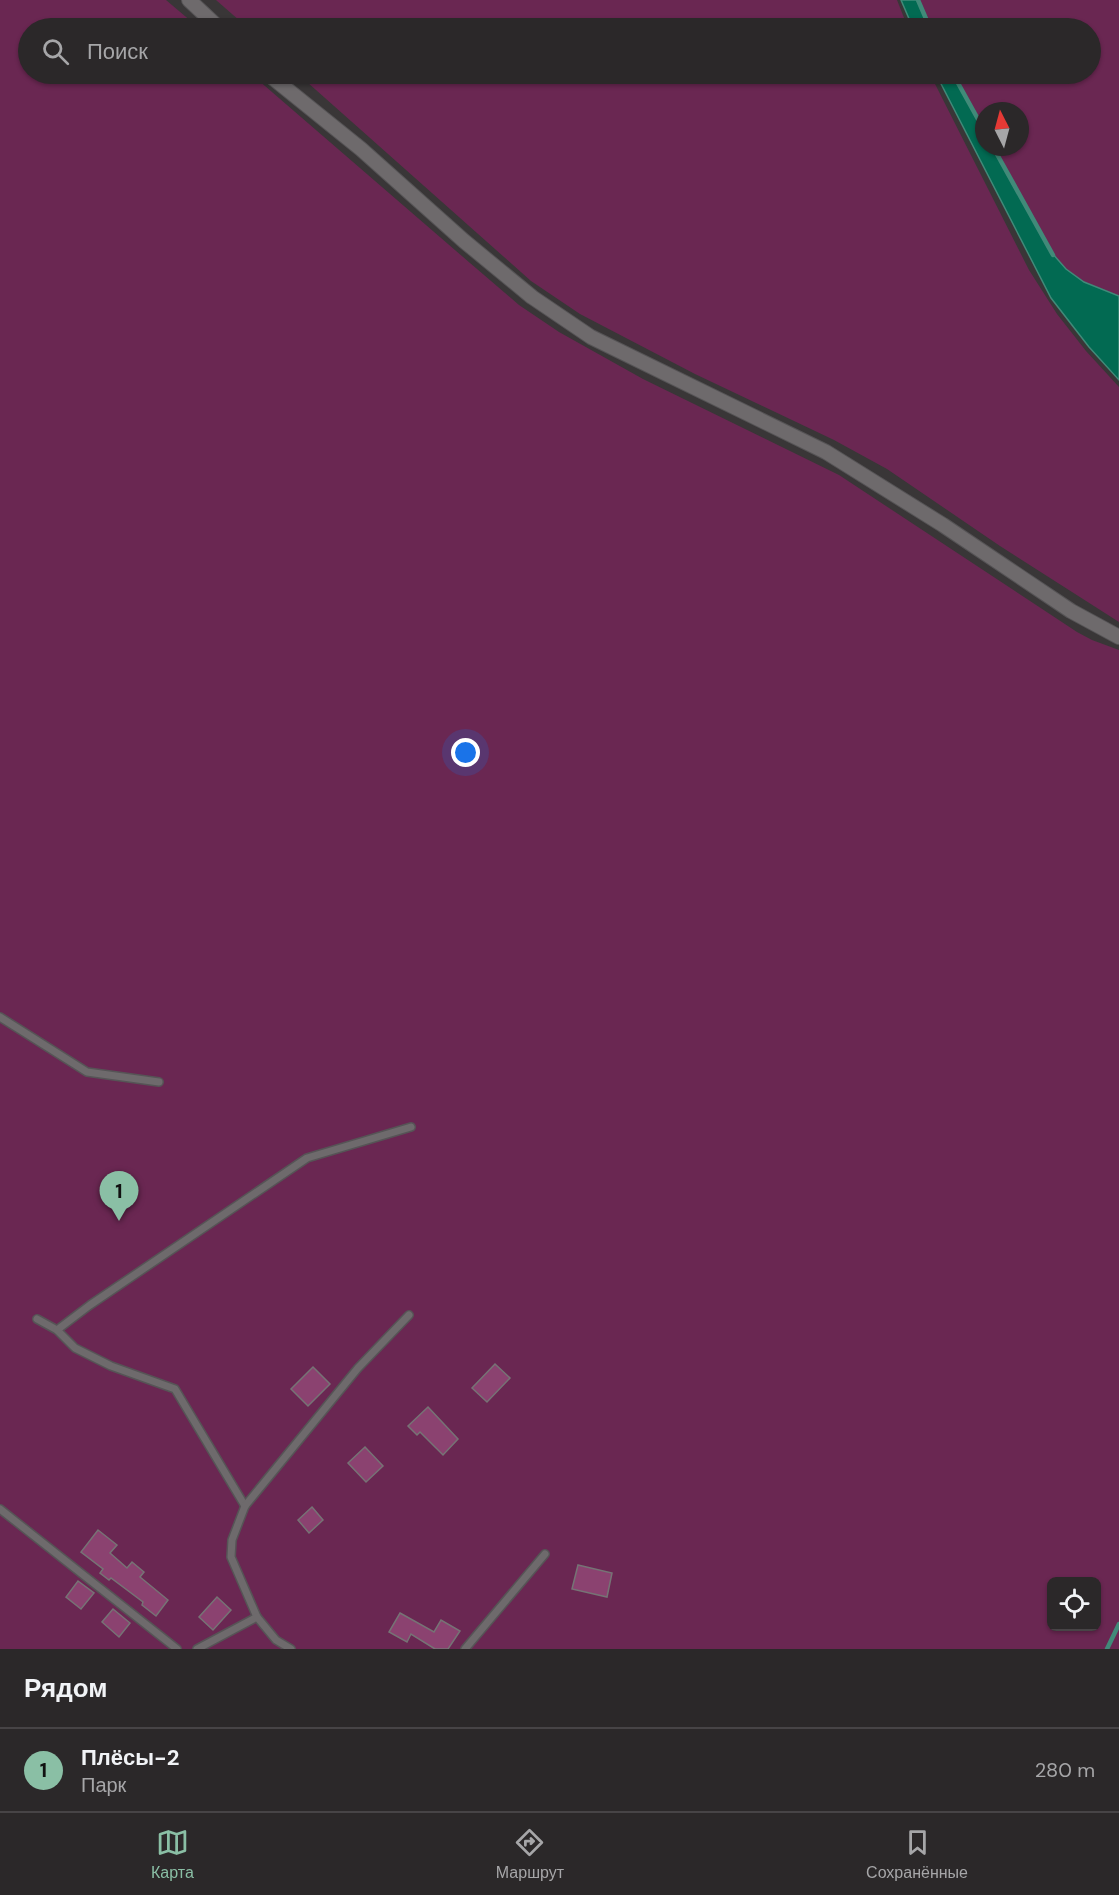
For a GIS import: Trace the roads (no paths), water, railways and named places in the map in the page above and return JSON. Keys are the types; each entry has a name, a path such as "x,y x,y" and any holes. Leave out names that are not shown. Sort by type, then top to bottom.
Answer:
{"street":[{"path":"189,0 208,18"},
{"path":"280,84 532,297 591,337 826,452 942,525 1071,611 1119,637"}],"lane":[{"path":"0,1017 87,1072 159,1082"},
{"path":"57,1330 90,1305 307,1158 411,1127"},
{"path":"291,1649 276,1640 257,1617 231,1557 232,1540 245,1506 358,1368 409,1315"},
{"path":"37,1319 57,1330 75,1348 111,1366 175,1389 245,1506"},
{"path":"0,1509 177,1649"},
{"path":"465,1649 545,1554"},
{"path":"196,1649 257,1617"}],"waterway":[{"path":"918,0 926,18"},
{"path":"959,84 975,114"},
{"path":"998,156 1053,255"},
{"path":"1107,1649 1119,1624"}],"place":[{"name":"Плёсы-2","path":"119,1221"}]}
